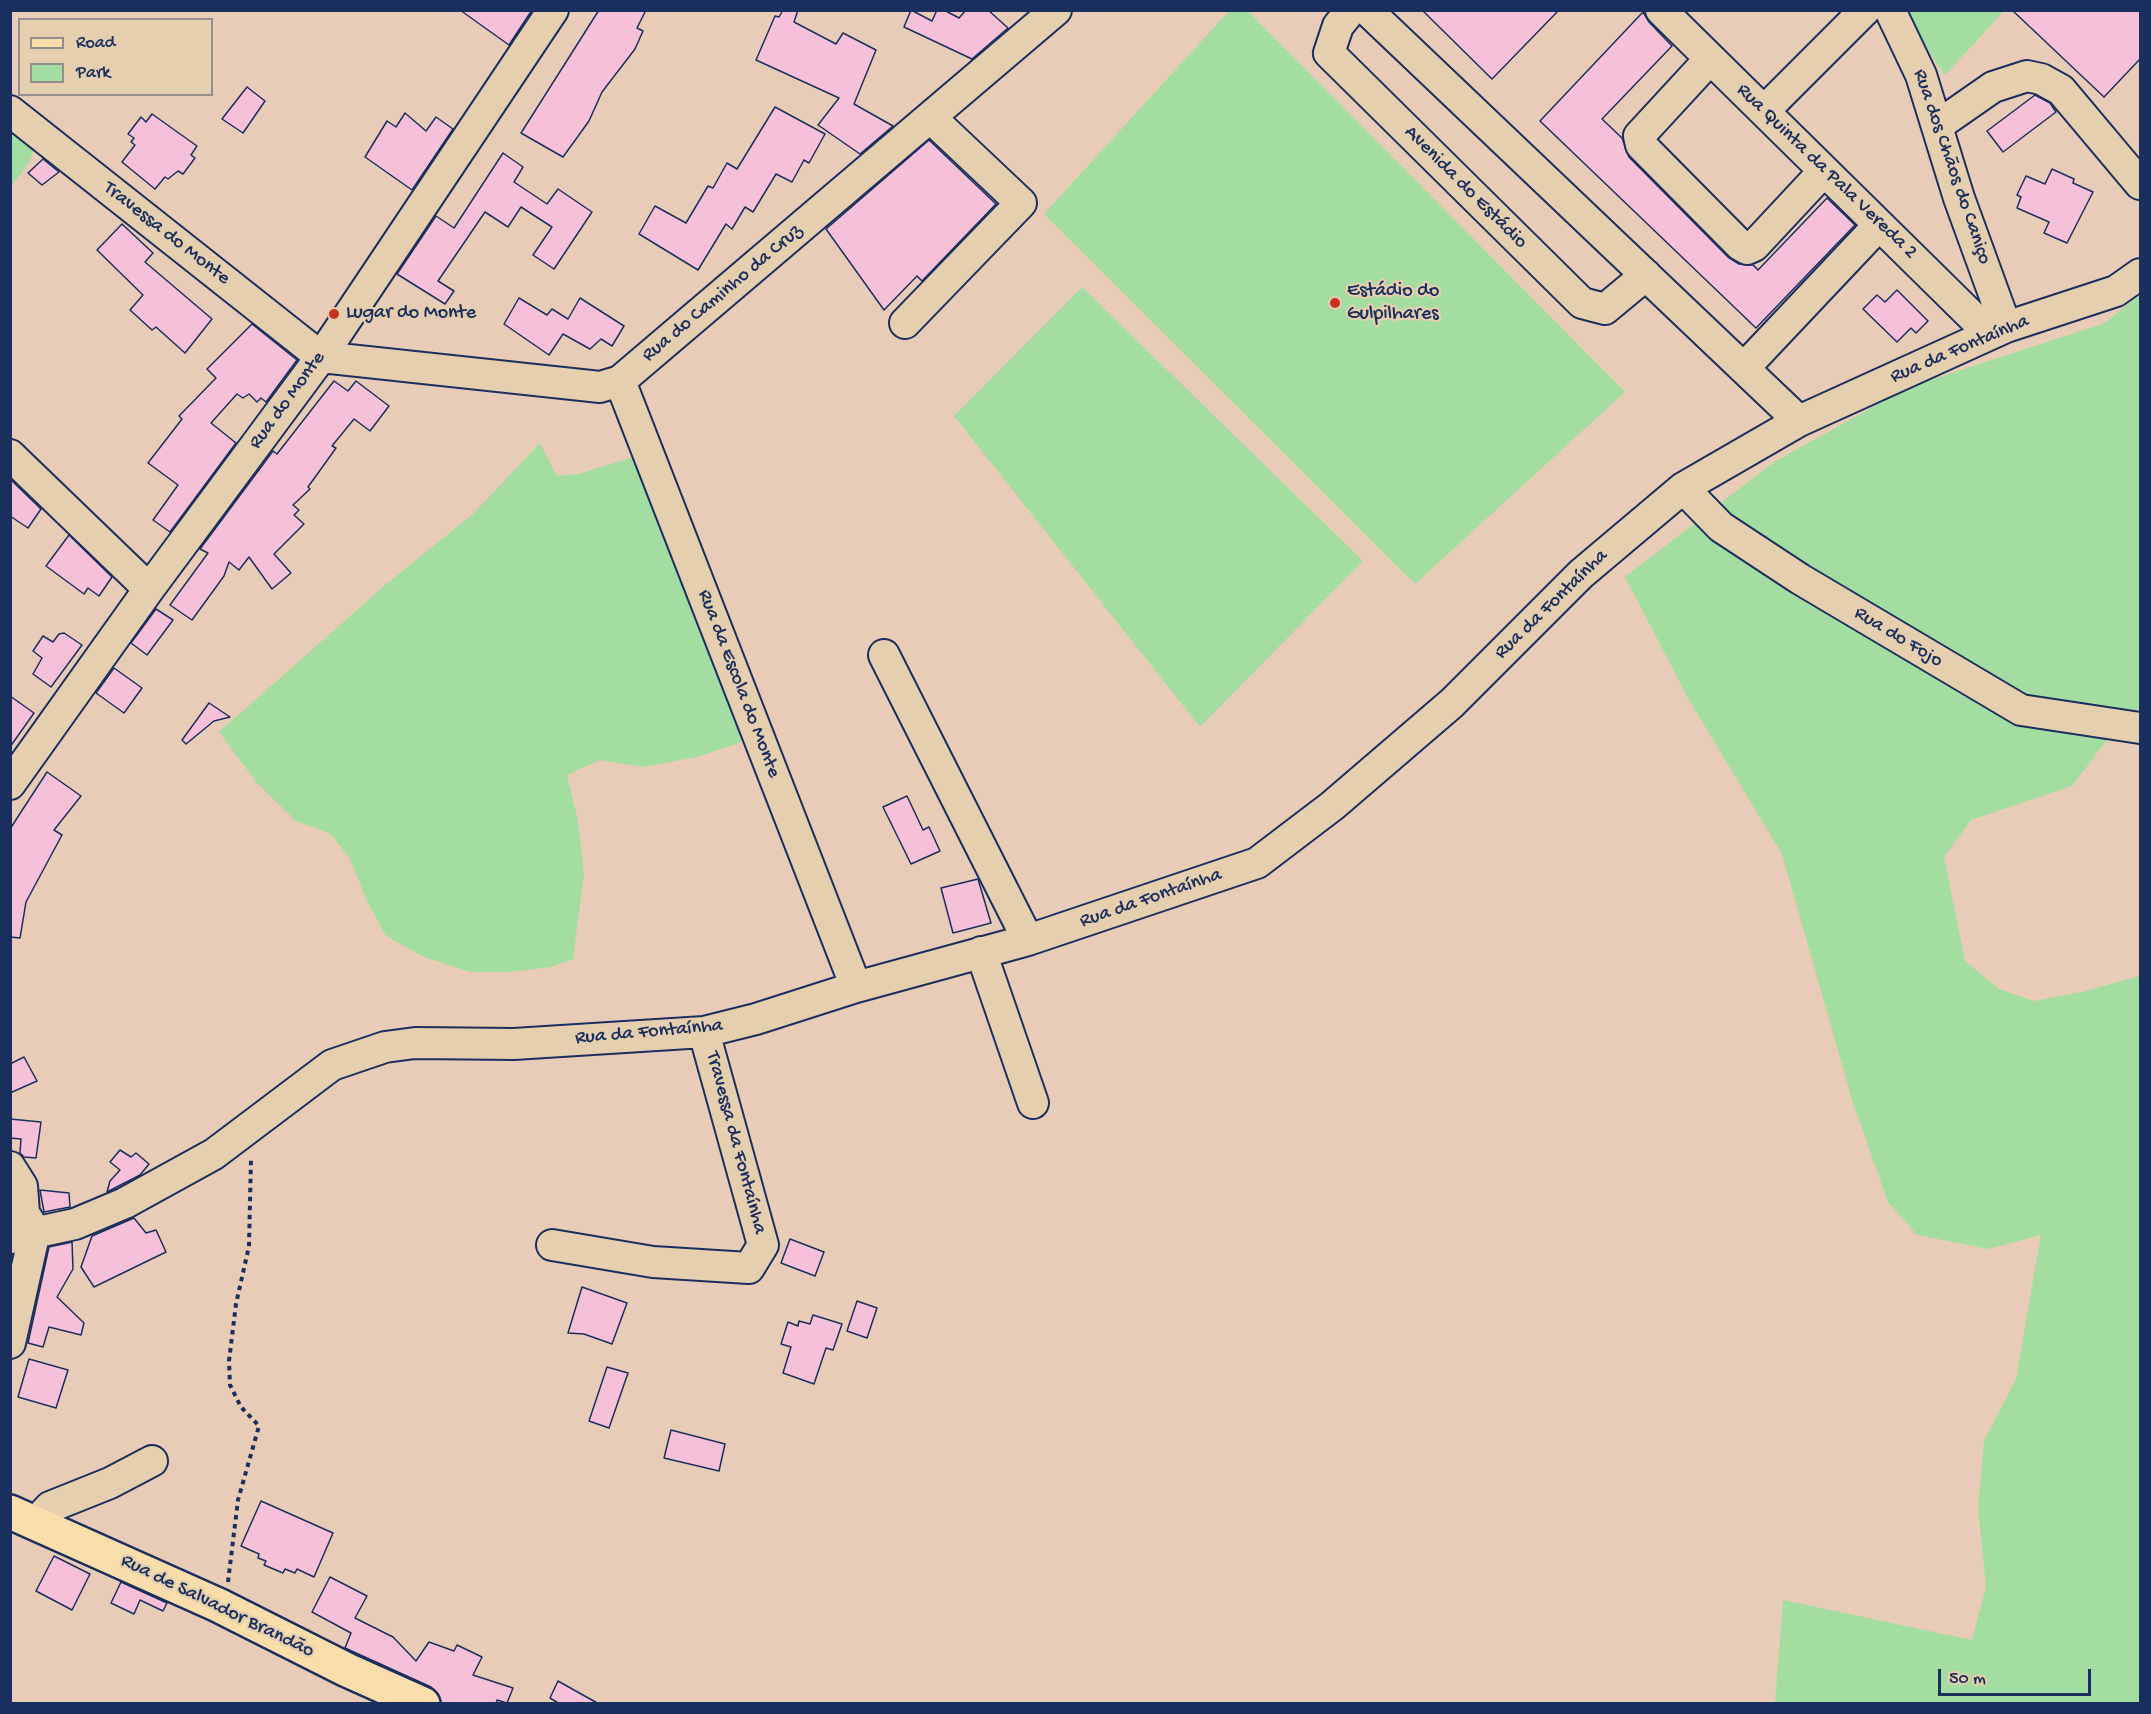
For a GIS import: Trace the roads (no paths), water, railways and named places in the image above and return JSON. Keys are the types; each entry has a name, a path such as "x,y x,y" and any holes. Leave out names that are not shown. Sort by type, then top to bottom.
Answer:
{"main road":[{"name":"Rua de Salvador Brandão","path":"23,1517 218,1605 347,1670 423,1704"}],"street":[{"name":"Rua do Monte","path":"10,784 149,589 321,357 553,10"},
{"name":"Rua do Caminho da Cruz","path":"620,381 1056,10"},
{"name":"Avenida do Estádio","path":"1352,10 1338,26 1329,53 1582,303 1605,309 1646,275"},
{"path":"1367,10 1799,421"},
{"name":"Rua Quinta da Pala Vereda 2","path":"1661,10 1880,225 1998,330"},
{"path":"1764,111 1865,10"},
{"name":"Rua dos Chãos do Caniço","path":"1890,10 1921,75 1998,330"},
{"path":"1710,59 1639,136 1641,145 1740,245 1746,249 1754,246 1824,171"},
{"path":"1937,126 1993,87 2027,76 2041,79 2061,90 2140,184"},
{"name":"Travessa do Monte","path":"10,111 321,357"},
{"path":"905,324 1021,203 931,118"},
{"path":"1744,368 1880,225"},
{"name":"Rua da Fontaínha","path":"23,1235 75,1224 125,1203 214,1154 332,1065 385,1047 415,1043 514,1044 704,1032 1028,940 1257,863 1332,806 1452,704 1581,574 1683,488 1799,421 1998,330 2116,291 2140,274"},
{"path":"321,357 600,387 620,381"},
{"name":"Rua da Escola do Monte","path":"620,381 856,987"},
{"path":"10,455 149,589"},
{"name":"Rua do Fojo","path":"1683,488 1721,527 1800,579 2021,710 2140,728"},
{"path":"884,655 1028,940"},
{"path":"981,952 1033,1103"},
{"name":"Travessa da Fontaínha","path":"552,1245 653,1262 749,1268 763,1245 704,1032"},
{"path":"10,1167 22,1186 24,1213 10,1343"},
{"path":"23,1517 110,1483 152,1461"}],"place":[{"name":"Estádio do Gulpilhares","path":"1335,303"},
{"name":"Lugar do Monte","path":"334,314"}]}
